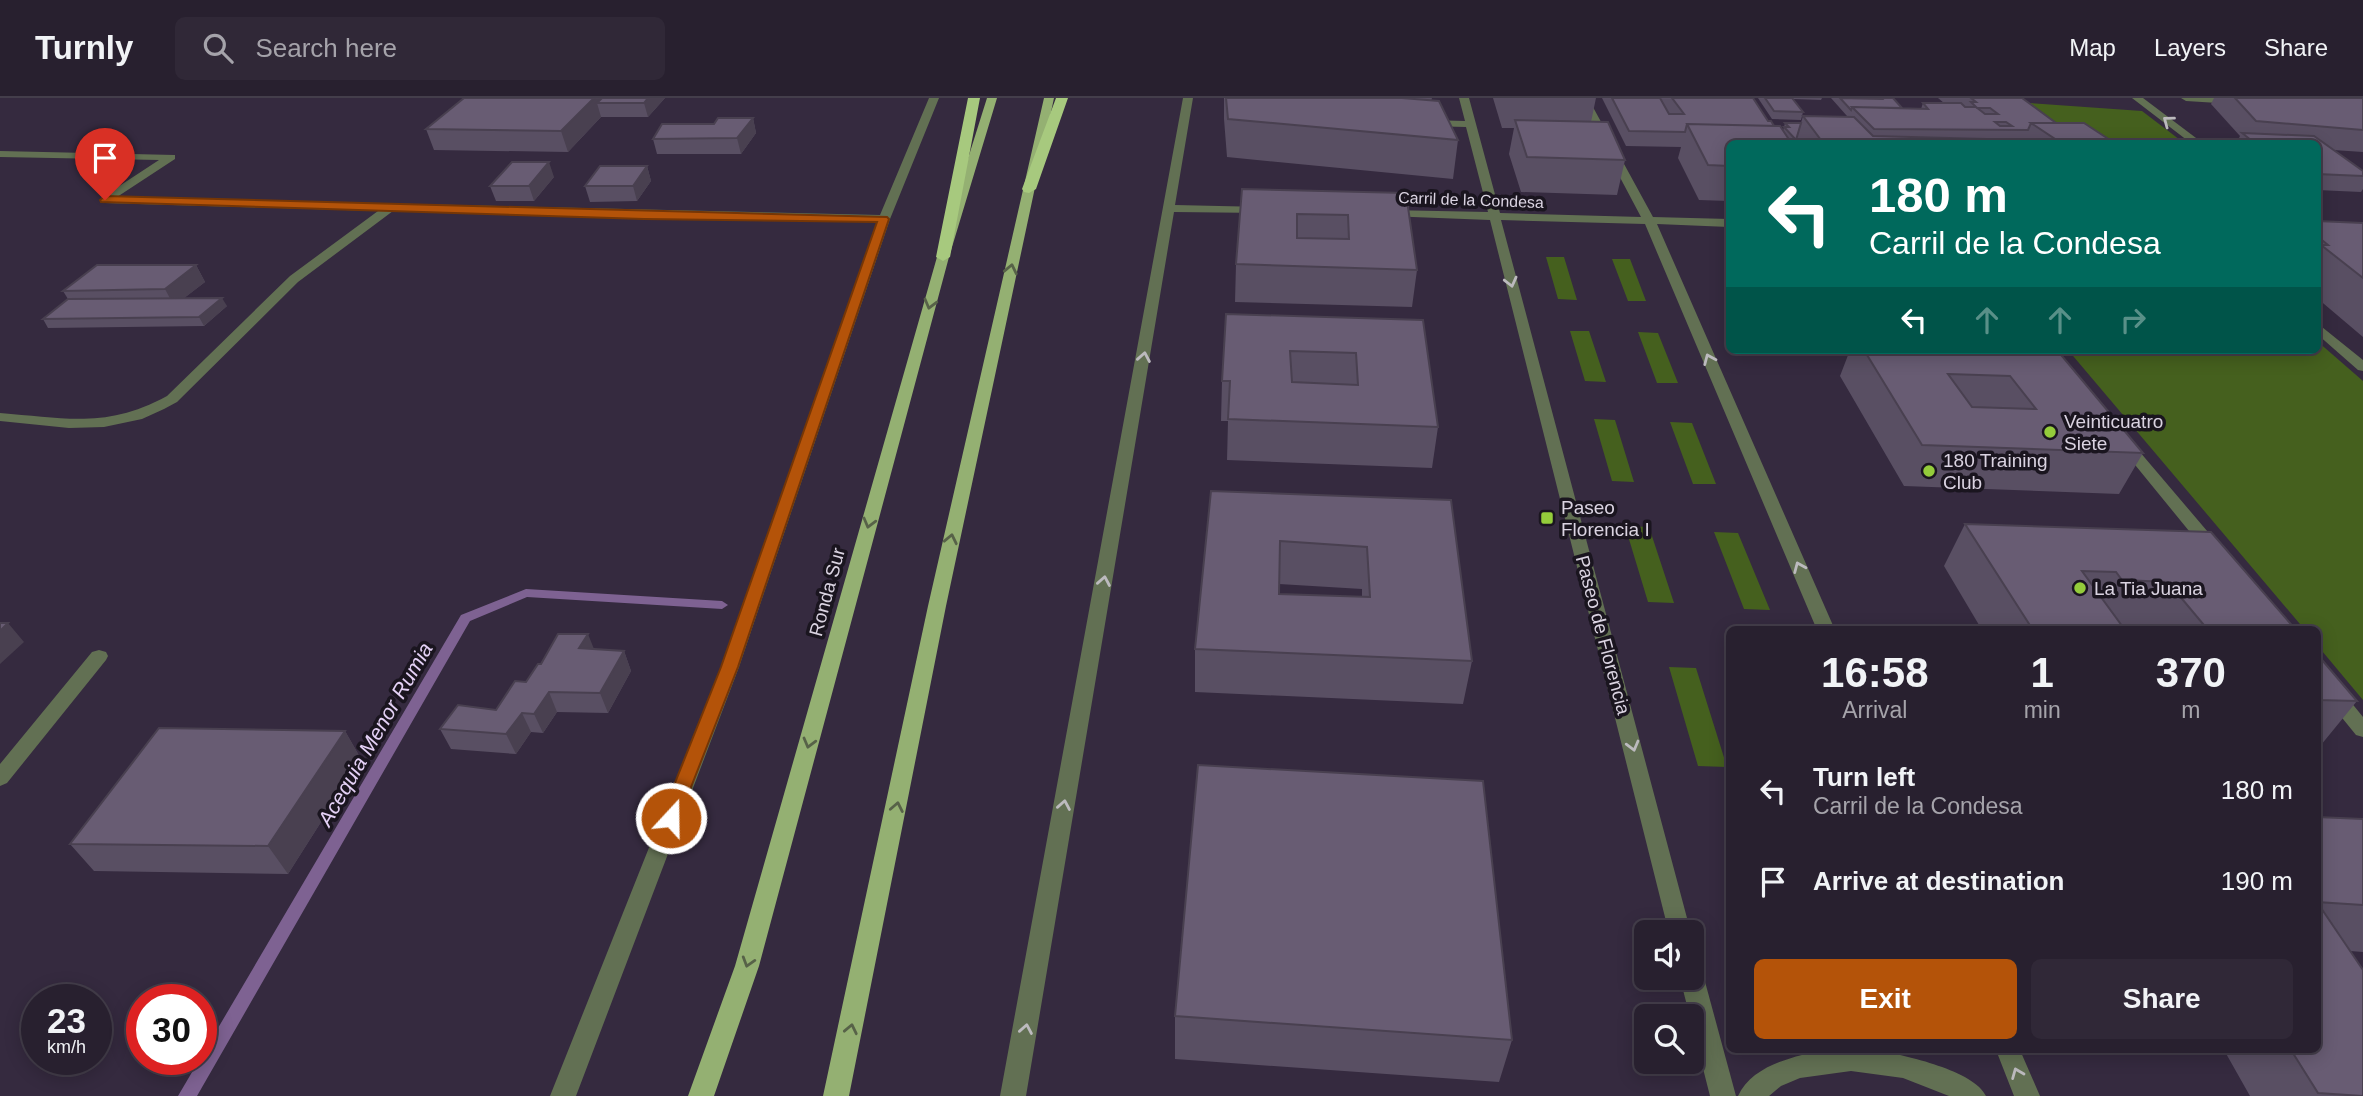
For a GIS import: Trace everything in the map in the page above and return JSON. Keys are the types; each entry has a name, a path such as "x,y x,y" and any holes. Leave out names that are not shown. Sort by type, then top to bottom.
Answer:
{"highway":[{"path":"943,257 974,98"},
{"path":"1029,189 1062,98"}],"main road":[{"name":"Ronda Sur","path":"701,1096 747,966 943,257 992,98"},
{"path":"836,1096 937,606 1049,98"}],"street":[{"path":"563,1096 730,667 884,219 934,98"},
{"path":"1013,1096 1188,98"},
{"name":"Paseo de Florencia","path":"1464,98 1677,920"},
{"path":"1583,98 1650,222 1824,626"},
{"path":"2137,98 2194,140"},
{"path":"2186,98 2240,102"},
{"path":"1411,123 1471,124"},
{"path":"0,153 171,157 105,200 884,219"},
{"path":"0,417 90,422 136,417 156,408 172,399 294,279 390,208"},
{"path":"1170,208 1279,211"},
{"name":"Carril de la Condesa","path":"1374,213 1726,223"},
{"path":"2321,330 2362,366"},
{"path":"2116,433 2220,557"},
{"path":"0,778 99,656"},
{"path":"2321,679 2363,730"},
{"path":"1695,990 1723,1096"},
{"path":"2009,1053 2027,1096"},
{"path":"1751,1096 1774,1077 1807,1064 1844,1059 1884,1063 1927,1074 1973,1096"}],"green space":[{"path":"2030,103 2142,111 2180,140 2080,140"},
{"path":"1546,257 1564,257 1577,300 1558,299"},
{"path":"1612,259 1630,259 1646,301 1628,301"},
{"path":"1570,331 1589,331 1606,382 1585,381"},
{"path":"1638,332 1658,333 1678,383 1657,383"},
{"path":"2321,344 2363,381 2363,700 2321,650 2321,626 2302,626 2071,354 2321,354"},
{"path":"1594,419 1615,420 1634,482 1612,481"},
{"path":"1670,422 1692,423 1716,484 1693,484"},
{"path":"1625,526 1649,527 1674,603 1648,602"},
{"path":"1714,532 1738,533 1770,610 1744,609"},
{"path":"1669,667 1696,668 1726,764 1726,767 1698,766"}],"building":[{"path":"464,98 594,98 561,131 426,129"},
{"path":"602,98 648,98 644,103 597,103"},
{"path":"1226,98 1402,98 1439,101 1458,140 1228,119"},
{"path":"1612,98 1660,98 1669,114 1684,114 1672,98 1753,98 1774,126 1687,124 1685,132 1629,131"},
{"path":"1765,98 1792,98 1803,112 1774,111"},
{"path":"1840,98 1893,98 1902,108 1852,107 1851,110"},
{"path":"1971,98 2022,98 2056,123 2031,123 2028,130 1874,129 1852,107 1928,109 1923,103 1961,103 1965,107 1976,107 1971,102 1976,102","holes":["1977,108 1990,108 1998,114 1985,114","1995,122 2006,122 2012,126 2000,126"]},
{"path":"2235,98 2363,98 2363,130 2256,121"},
{"path":"1803,116 1854,117 1873,136 2021,140 1821,140"},
{"path":"718,118 753,118 737,138 653,139 662,124 714,124"},
{"path":"1515,120 1608,122 1625,160 1527,157"},
{"path":"1785,123 1801,123 1796,140 1784,127 1789,127"},
{"path":"2031,123 2084,123 2110,140 2056,140"},
{"path":"1687,124 1780,126 1789,140 1726,140 1726,166 1708,165"},
{"path":"2242,133 2314,136 2320,140 2251,140"},
{"path":"2321,141 2363,171 2363,176 2321,174"},
{"path":"512,162 549,162 529,186 490,186"},
{"path":"600,166 647,166 633,186 585,186"},
{"path":"1242,189 1406,193 1417,270 1236,264","holes":["1297,214 1348,215 1349,239 1297,238"]},
{"path":"2321,221 2363,223 2363,278 2321,245 2328,245 2321,239"},
{"path":"97,265 196,265 165,289 63,291"},
{"path":"222,298 199,317 43,319 68,299"},
{"path":"1226,314 1423,320 1438,427 1228,419 1230,381 1222,381","holes":["1290,351 1356,353 1358,385 1292,382"]},
{"path":"1866,354 2060,354 2143,453 1922,445","holes":["1948,374 2010,376 2036,409 1972,407"]},
{"path":"1211,491 1451,500 1472,661 1195,649","holes":["1280,541 1367,547 1370,597 1279,594"]},
{"path":"1965,524 2211,532 2293,626 2205,626 2168,582 2122,580 2116,572 2082,571 2122,626 2030,626"},
{"path":"0,623 8,623 0,631"},
{"path":"558,634 588,634 579,648 624,651 600,693 549,692 534,714 522,713 506,734 440,729 458,705 496,710 515,681 526,682 538,664 541,664"},
{"path":"2321,659 2357,701 2321,700"},
{"path":"159,728 345,731 268,846 70,844"},
{"path":"1198,765 1483,781 1512,1040 1175,1016"},
{"path":"2321,817 2363,819 2363,905 2321,902"},
{"path":"2321,908 2363,970 2363,1096 2318,1093 2293,1053 2321,1053"}],"waterway":[{"name":"Acequia Menor Rumia","path":"187,1096 465,618 526,593 722,605"}],"place":[{"name":"Veinticuatro Siete","path":"2050,432"},
{"name":"180 Training Club","path":"1929,471"},
{"name":"Paseo Florencia I","path":"1547,518"},
{"name":"La Tia Juana","path":"2080,588"}],"route":[{"path":"105,200 884,219 730,667 671,818"}]}
